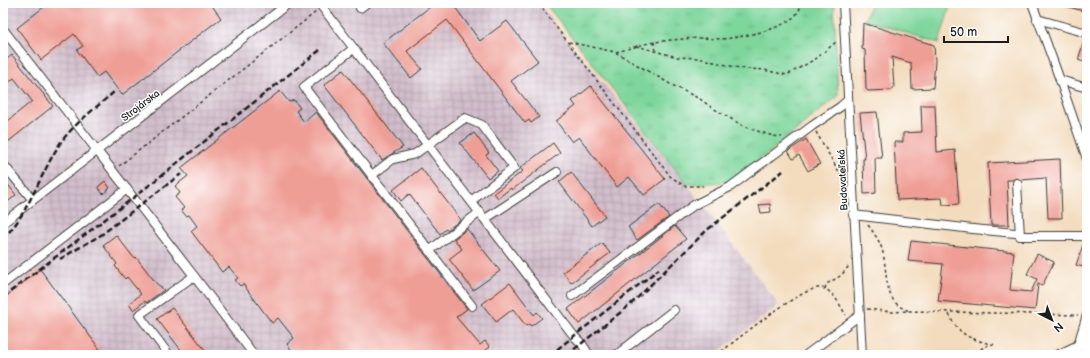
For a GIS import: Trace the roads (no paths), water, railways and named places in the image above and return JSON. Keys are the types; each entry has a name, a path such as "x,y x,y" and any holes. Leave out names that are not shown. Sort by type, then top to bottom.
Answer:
{"street":[{"name":"Strojárska","path":"3,223 289,3"},
{"name":"Budovateľská","path":"843,3 862,355"},
{"path":"1032,3 1087,159"},
{"path":"320,5 574,336 582,344 588,355"},
{"path":"1037,19 1087,33"},
{"path":"3,29 254,355"},
{"path":"353,49 304,87 472,306"},
{"path":"1060,80 1087,88"},
{"path":"572,296 694,205 730,187 848,100"},
{"path":"372,175 393,159 415,154 465,118 482,125 514,168 471,201"},
{"path":"3,164 33,200"},
{"path":"430,251 482,216 557,172"},
{"path":"1017,183 1020,236 1087,236"},
{"path":"3,284 127,189"},
{"path":"854,215 1015,233"},
{"path":"169,355 139,315 194,276"},
{"path":"615,355 674,310"},
{"path":"806,355 860,315"},
{"path":"1074,355 1078,345 1085,315"},
{"path":"1057,355 1078,345 1087,348"}],"railway":[{"path":"3,297 133,198 320,50"},
{"path":"3,239 23,212 49,162 66,135 114,92"},
{"path":"567,355 631,304 707,230 783,171"},
{"path":"60,259 101,235 181,174"},
{"path":"550,355 659,269"}]}
